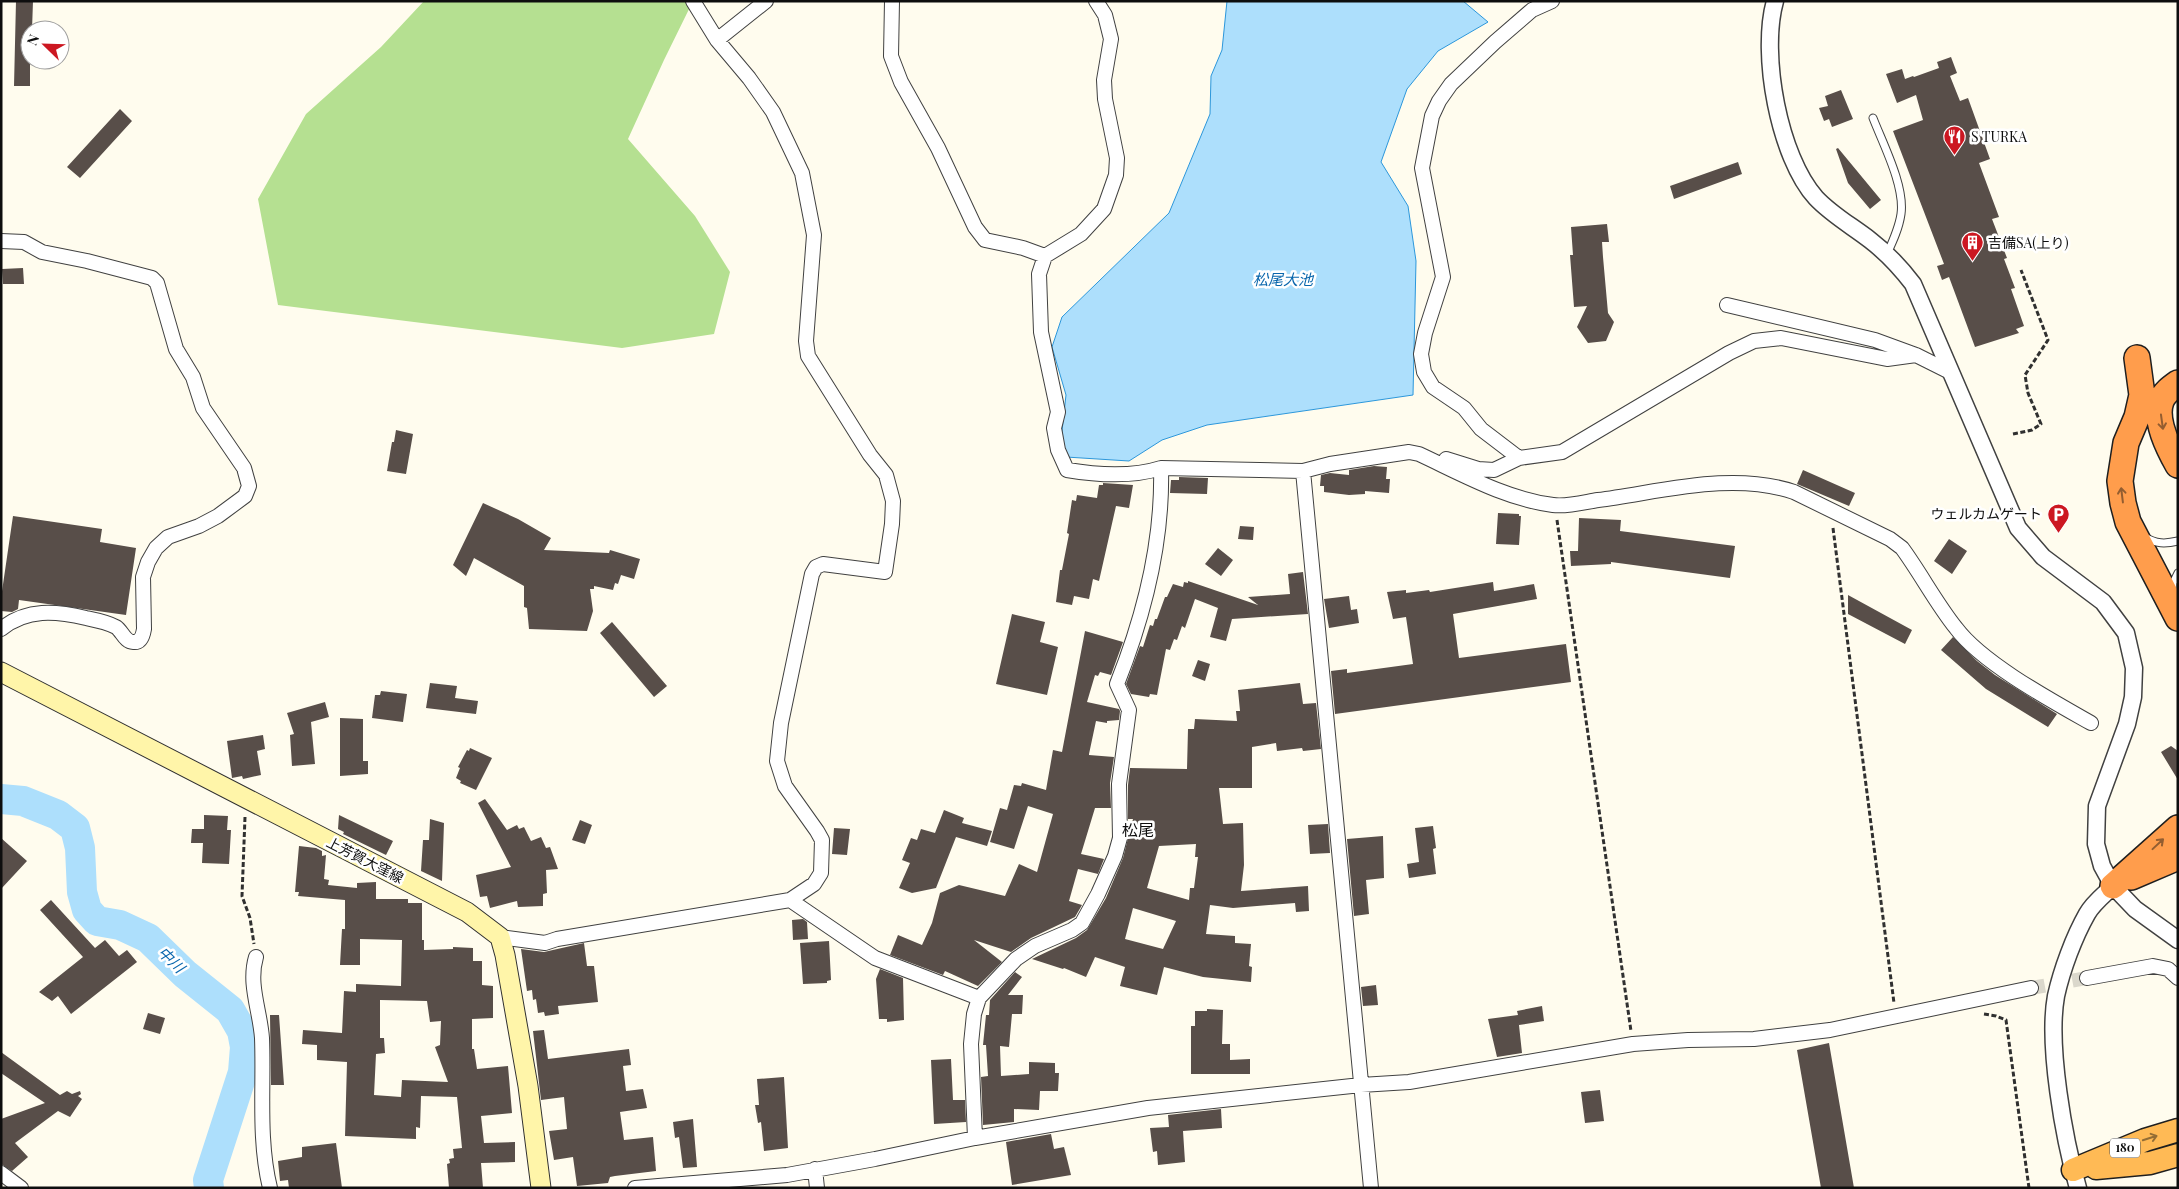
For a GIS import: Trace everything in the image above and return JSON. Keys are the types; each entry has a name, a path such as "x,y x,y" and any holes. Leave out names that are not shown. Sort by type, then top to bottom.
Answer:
{"highway":[{"path":"2137,358 2142,395 2137,417 2126,443 2120,481 2128,522 2176,614"},
{"path":"2178,383 2169,389 2161,401 2161,417 2165,441 2178,465"},
{"path":"2113,886 2178,828"},
{"path":"2113,886 2178,857"},
{"name":"180","path":"2075,1179 2145,1140 2178,1130"},
{"name":"180","path":"2075,1179 2178,1155"}],"main road":[{"name":"上芳賀大窪線","path":"1,672 467,912 500,937"},
{"path":"500,937 528,1086 541,1188"}],"street":[{"path":"500,937 546,943 558,939 790,900 814,884 821,873 822,840 785,786 777,761 781,723 812,574 816,567 823,564 885,572 892,524 893,501 886,475 870,456 808,356 806,341 814,235 802,173 773,112 749,78 717,40 693,1"},
{"path":"717,40 766,1"},
{"path":"892,1 892,56 901,82 938,148 975,227 985,240 1023,248 1045,256"},
{"path":"1096,1 1105,14 1110,40 1104,80 1105,99 1117,158 1116,175 1104,209 1081,234 1045,256 1039,274 1041,332 1058,412 1054,428 1056,442 1067,470 1125,473 1147,472 1161,468 1303,471 1330,464 1399,452 1409,452 1496,489 1555,506 1688,486 1732,484 1777,486 1794,492 1890,539 1902,548 1956,629 1985,656 2046,697 2091,723"},
{"path":"1519,458 1480,429 1464,408 1433,387 1424,372 1421,354 1443,277 1422,168 1432,116 1439,101 1451,84 1532,10 1552,1"},
{"path":"1774,1 1769,39 1770,76 1790,151 1802,178 1816,197 1832,212 1887,254 1913,284 2018,528 2043,557 2103,602 2126,633 2134,668 2133,697 2127,724 2097,806 2096,844 2102,866 2113,886 2135,909 2178,940"},
{"path":"1,241 24,242 42,252 87,261 152,278 157,283 176,349 193,377 203,408 244,468 249,486 245,496 218,516 199,526 168,537 156,548 148,562 143,577 144,629 138,641 128,641 117,628 104,622 65,613 42,612 24,616 1,629"},
{"path":"1728,305 1875,340 1916,355 1950,372"},
{"path":"1426,458 1434,456 1478,469 1494,470 1519,458 1562,452 1729,353 1754,341 1781,338 1887,359 1916,355"},
{"path":"975,1138 971,1044 974,1014 979,998 1016,959 1035,946 1072,930 1082,923 1098,894 1115,856 1120,838 1119,784 1129,722 1129,710 1126,699 1117,684 1134,641 1152,563 1162,504 1161,468"},
{"path":"1303,471 1371,1188"},
{"path":"2075,1179 2060,1096 2055,1048 2056,996 2068,957 2088,912 2113,886"},
{"path":"790,900 875,958 979,998"},
{"path":"256,957 253,968 253,982 262,1035 264,1164 270,1188"},
{"path":"2086,978 2154,966 2168,968 2178,978"},
{"path":"635,1188 787,1175 975,1138 1148,1108 1361,1084 1409,1082 1633,1044 1688,1040 1754,1039 1830,1030 2031,988"},
{"path":"815,1170 818,1188"},
{"path":"1,1173 21,1188"}],"lane":[{"path":"1873,118 1900,190 1902,212 1897,232 1887,254"},
{"path":"2128,522 2143,536 2153,542 2167,544 2178,541"},
{"path":"2176,614 2173,583 2178,573"}],"path":[{"path":"2012,434 2032,430 2041,424 2028,393 2025,375 2048,340 2021,270"},
{"path":"1555,506 1633,1044"},
{"path":"1830,510 1895,1016"},
{"path":"247,799 244,826 242,896 250,918 256,957"},
{"path":"1975,1016 1983,1014 2006,1020 2029,1188"}],"green space":[{"path":"424,1 693,1 628,139 695,216 730,272 714,334 622,348 278,305 258,199 306,114 381,47"}],"water":[{"name":"松尾大池","path":"1227,1 1463,1 1488,22 1438,51 1407,89 1381,162 1408,206 1416,261 1413,395 1207,425 1162,440 1129,461 1066,457 1061,440 1066,395 1052,347 1062,317 1169,213 1210,114 1211,76 1222,50"}],"building":[{"path":"16,1 33,1 32,20 20,20 20,70 30,70 30,86 14,86"},
{"path":"1951,57 1957,73 1950,76 1960,101 1968,98 1990,159 1979,163 1999,217 1992,219 2007,258 2004,259 2015,288 2011,289 2024,326 2016,329 2019,333 1975,347 1949,277 1942,280 1937,266 1944,264 1893,131 1923,120 1916,95 1897,103 1886,74 1902,69 1905,79 1914,77 1939,68 1937,62"},
{"path":"1841,90 1853,119 1832,127 1829,119 1824,121 1819,108 1828,106 1825,96"},
{"path":"120,109 132,121 80,178 67,167"},
{"path":"1838,148 1881,200 1870,209 1848,183 1836,149"},
{"path":"1738,162 1742,174 1674,199 1670,186"},
{"path":"1607,224 1609,242 1602,242 1603,257 1608,313 1614,322 1606,341 1588,343 1577,327 1587,306 1574,307 1570,255 1573,255 1571,227"},
{"path":"23,268 24,284 3,284 2,269"},
{"path":"396,430 413,434 406,474 387,471"},
{"path":"1374,466 1387,467 1386,479 1390,479 1389,493 1365,491 1365,494 1349,495 1324,492 1324,486 1320,486 1321,475 1330,473 1349,475 1349,470"},
{"path":"1803,470 1855,493 1849,506 1797,484"},
{"path":"1179,477 1208,478 1207,494 1170,493 1171,480 1179,480"},
{"path":"1103,483 1133,485 1129,508 1116,506 1099,581 1093,579 1089,599 1074,596 1072,605 1056,602 1060,570 1062,570 1069,534 1067,533 1072,500 1076,501 1077,495 1097,498 1099,485 1103,485"},
{"path":"483,503 518,519 551,538 544,550 609,553 610,550 640,559 634,579 621,575 618,584 615,583 613,590 594,586 594,589 590,589 593,611 587,631 529,629 527,608 524,607 524,586 474,558 466,576 453,565"},
{"path":"1498,513 1519,514 1521,516 1519,545 1496,544"},
{"path":"13,516 102,529 100,542 136,548 126,615 19,600 18,609 12,612 1,611 1,598"},
{"path":"1579,518 1621,520 1620,531 1735,546 1730,578 1611,562 1611,564 1571,566 1570,551 1578,551"},
{"path":"1240,526 1254,527 1253,540 1238,539"},
{"path":"1949,539 1967,551 1952,574 1934,561"},
{"path":"1218,548 1233,560 1221,576 1205,564"},
{"path":"1303,572 1308,614 1232,619 1226,641 1210,637 1218,608 1195,599 1185,628 1182,626 1177,640 1174,639 1170,650 1166,649 1157,695 1150,694 1149,697 1131,694 1126,684 1140,646 1143,647 1150,625 1153,626 1155,619 1157,619 1165,597 1167,597 1173,584 1183,587 1184,582 1188,583 1188,581 1258,605 1248,597 1290,594 1288,574"},
{"path":"1493,582 1494,591 1534,584 1537,599 1453,614 1459,658 1566,644 1571,682 1335,714 1331,671 1347,669 1347,673 1413,664 1406,617 1393,619 1387,592 1406,590 1406,593 1429,590 1430,592"},
{"path":"1848,595 1912,630 1905,644 1848,614"},
{"path":"1349,596 1351,610 1357,609 1359,623 1329,628 1324,599"},
{"path":"1012,614 1045,622 1040,642 1058,647 1047,695 996,684"},
{"path":"612,622 667,686 654,697 600,633"},
{"path":"1085,631 1123,642 1111,675 1100,672 1098,676 1095,675 1087,702 1119,709 1120,711 1119,720 1107,721 1107,723 1096,721 1089,755 1114,757 1110,783 1111,808 1095,808 1081,854 1104,859 1098,874 1078,869 1069,901 1082,905 1075,917 1031,938 1011,952 974,940 1002,962 978,986 945,971 943,975 890,955 898,935 922,945 932,923 940,893 959,885 1005,896 1019,864 1037,872 1053,814 1028,806 1014,849 990,842 1000,808 1007,810 1014,785 1021,786 1022,783 1046,790 1053,750 1062,752"},
{"path":"1953,637 1977,661 1995,675 2057,714 2048,727 1986,689 1941,650"},
{"path":"1198,660 1210,664 1205,681 1192,676"},
{"path":"430,683 457,686 455,698 478,701 476,714 426,708"},
{"path":"1300,683 1303,704 1316,703 1321,749 1303,751 1302,748 1277,751 1276,743 1252,747 1252,788 1219,788 1223,824 1243,823 1244,865 1241,891 1308,886 1309,911 1296,912 1295,903 1233,908 1210,905 1206,934 1235,936 1235,943 1251,944 1249,966 1252,967 1251,982 1203,977 1164,967 1157,995 1120,986 1125,967 1095,957 1086,977 1064,968 1032,959 1076,938 1087,930 1106,898 1123,858 1133,819 1128,819 1130,768 1187,769 1188,729 1194,729 1195,719 1237,721 1236,711 1240,711 1238,690","holes":["1196,844 1195,857 1198,857 1194,888 1190,888 1189,900 1147,888 1159,846","1133,908 1176,921 1163,949 1125,939"]},
{"path":"381,691 407,694 403,722 372,718 375,695 380,695"},
{"path":"325,702 329,717 311,722 315,764 292,766 290,735 294,734 287,713"},
{"path":"340,718 363,719 363,761 368,761 368,774 340,776"},
{"path":"263,735 265,749 257,751 261,775 243,779 242,776 232,778 227,741"},
{"path":"2171,746 2178,751 2178,780 2161,752"},
{"path":"470,748 492,758 476,790 460,783 461,781 456,778 460,768 458,767"},
{"path":"485,799 507,830 517,825 519,829 524,827 531,841 541,837 546,848 550,847 558,869 546,870 547,893 543,894 543,906 518,907 517,901 490,908 487,896 480,897 476,875 511,867 478,803"},
{"path":"944,810 964,818 962,823 992,831 987,846 956,837 936,888 912,893 899,888 910,863 902,860 911,838 917,840 921,829 935,833"},
{"path":"204,815 228,816 227,830 231,830 229,864 202,863 203,843 191,843 192,829 204,829"},
{"path":"339,815 393,841 386,855 343,834 344,832 338,829"},
{"path":"430,819 444,823 442,881 421,871 423,840 429,840"},
{"path":"580,820 592,825 585,844 572,840"},
{"path":"1328,824 1330,853 1310,854 1308,825"},
{"path":"1433,826 1436,848 1433,849 1436,874 1409,878 1407,864 1419,862 1415,828"},
{"path":"834,828 850,829 847,855 832,854"},
{"path":"1383,836 1384,878 1366,880 1369,914 1354,916 1347,839"},
{"path":"1,838 27,861 1,889"},
{"path":"299,846 316,848 322,851 322,856 326,855 324,879 329,880 328,885 357,888 357,883 376,882 376,899 408,899 408,903 422,903 422,940 424,940 424,950 453,949 453,947 473,948 473,961 482,961 482,985 493,986 493,1018 472,1019 472,1049 474,1049 477,1069 508,1066 512,1113 481,1116 484,1143 515,1142 515,1162 481,1163 483,1188 449,1188 447,1164 450,1163 449,1159 454,1158 453,1149 462,1148 457,1097 421,1096 420,1128 416,1127 416,1139 345,1136 347,1062 317,1060 317,1045 302,1044 303,1030 342,1033 344,991 356,992 356,984 401,986 402,940 360,939 360,965 340,965 342,929 345,929 345,900 298,896 299,892 295,892","holes":["380,1000 427,1001 430,1022 441,1021 440,1045 435,1047 448,1082 402,1080 401,1097 374,1095 376,1054 385,1053 384,1038 380,1038"]},
{"path":"51,900 95,948 105,940 119,956 127,950 137,962 71,1014 58,996 52,1001 39,992 83,957 40,910"},
{"path":"803,919 807,922 808,939 793,940 792,920"},
{"path":"829,941 831,980 827,981 827,983 803,984 800,943"},
{"path":"584,943 587,966 594,966 598,1002 558,1006 559,1014 545,1016 544,1012 538,1013 536,999 533,1000 532,990 527,991 521,949 544,952"},
{"path":"880,969 903,978 904,1020 887,1022 887,1019 879,1019 876,979"},
{"path":"1015,972 1022,977 1008,995 1023,995 1022,1014 1012,1014 1009,1047 1000,1046 1001,1076 1029,1074 1029,1062 1055,1063 1055,1073 1059,1073 1058,1091 1040,1091 1039,1110 1014,1109 1014,1122 983,1125 981,1077 988,1076 986,1045 983,1045 986,1015 989,1015 990,1000"},
{"path":"1376,985 1378,1005 1363,1006 1361,987"},
{"path":"1542,1006 1544,1021 1519,1025 1518,1016 1522,1053 1497,1057 1488,1019 1518,1015 1517,1011"},
{"path":"1207,1009 1223,1010 1222,1044 1230,1044 1230,1060 1250,1059 1250,1074 1191,1074 1191,1026 1195,1026 1195,1011 1207,1011"},
{"path":"148,1013 165,1018 160,1034 143,1029"},
{"path":"270,1015 279,1015 284,1085 271,1085"},
{"path":"544,1030 548,1059 629,1049 631,1065 623,1066 626,1091 643,1089 647,1108 620,1112 624,1140 653,1137 656,1171 610,1177 608,1183 577,1186 573,1157 554,1160 549,1131 567,1129 564,1097 541,1100 533,1031"},
{"path":"1829,1043 1854,1188 1821,1188 1797,1050"},
{"path":"1,1052 60,1095 67,1091 72,1094 80,1091 81,1094 78,1096 82,1099 70,1117 58,1111 15,1143 28,1157 12,1171 1,1164 1,1119 45,1103 1,1073"},
{"path":"951,1059 953,1100 965,1100 966,1122 934,1124 931,1060"},
{"path":"784,1077 788,1148 764,1151 761,1122 758,1123 755,1105 759,1105 757,1079"},
{"path":"1600,1090 1604,1121 1585,1123 1581,1092"},
{"path":"1221,1109 1222,1128 1183,1131 1185,1162 1158,1165 1157,1151 1153,1152 1150,1128 1169,1127 1168,1115"},
{"path":"693,1119 697,1167 683,1168 679,1137 675,1138 673,1122"},
{"path":"1051,1134 1054,1149 1064,1147 1071,1175 1012,1185 1006,1142"},
{"path":"336,1143 342,1188 289,1188 288,1180 280,1181 278,1161 302,1157 302,1147"}],"waterway":[{"name":"中川","path":"1,799 23,801 58,815 75,828 80,848 82,892 87,910 97,921 120,925 148,938 185,974 230,1010 242,1031 245,1047 243,1072 208,1180 209,1188"}],"tunnel":[{"path":"2031,988 2087,978"}],"place":[{"name":"S TURKA","path":"1955,156"},
{"name":"吉備SA(上り)","path":"1972,262"},
{"name":"ウェルカムゲート","path":"2058,533"}],"district":[{"name":"松尾","path":"1138,830"}]}
